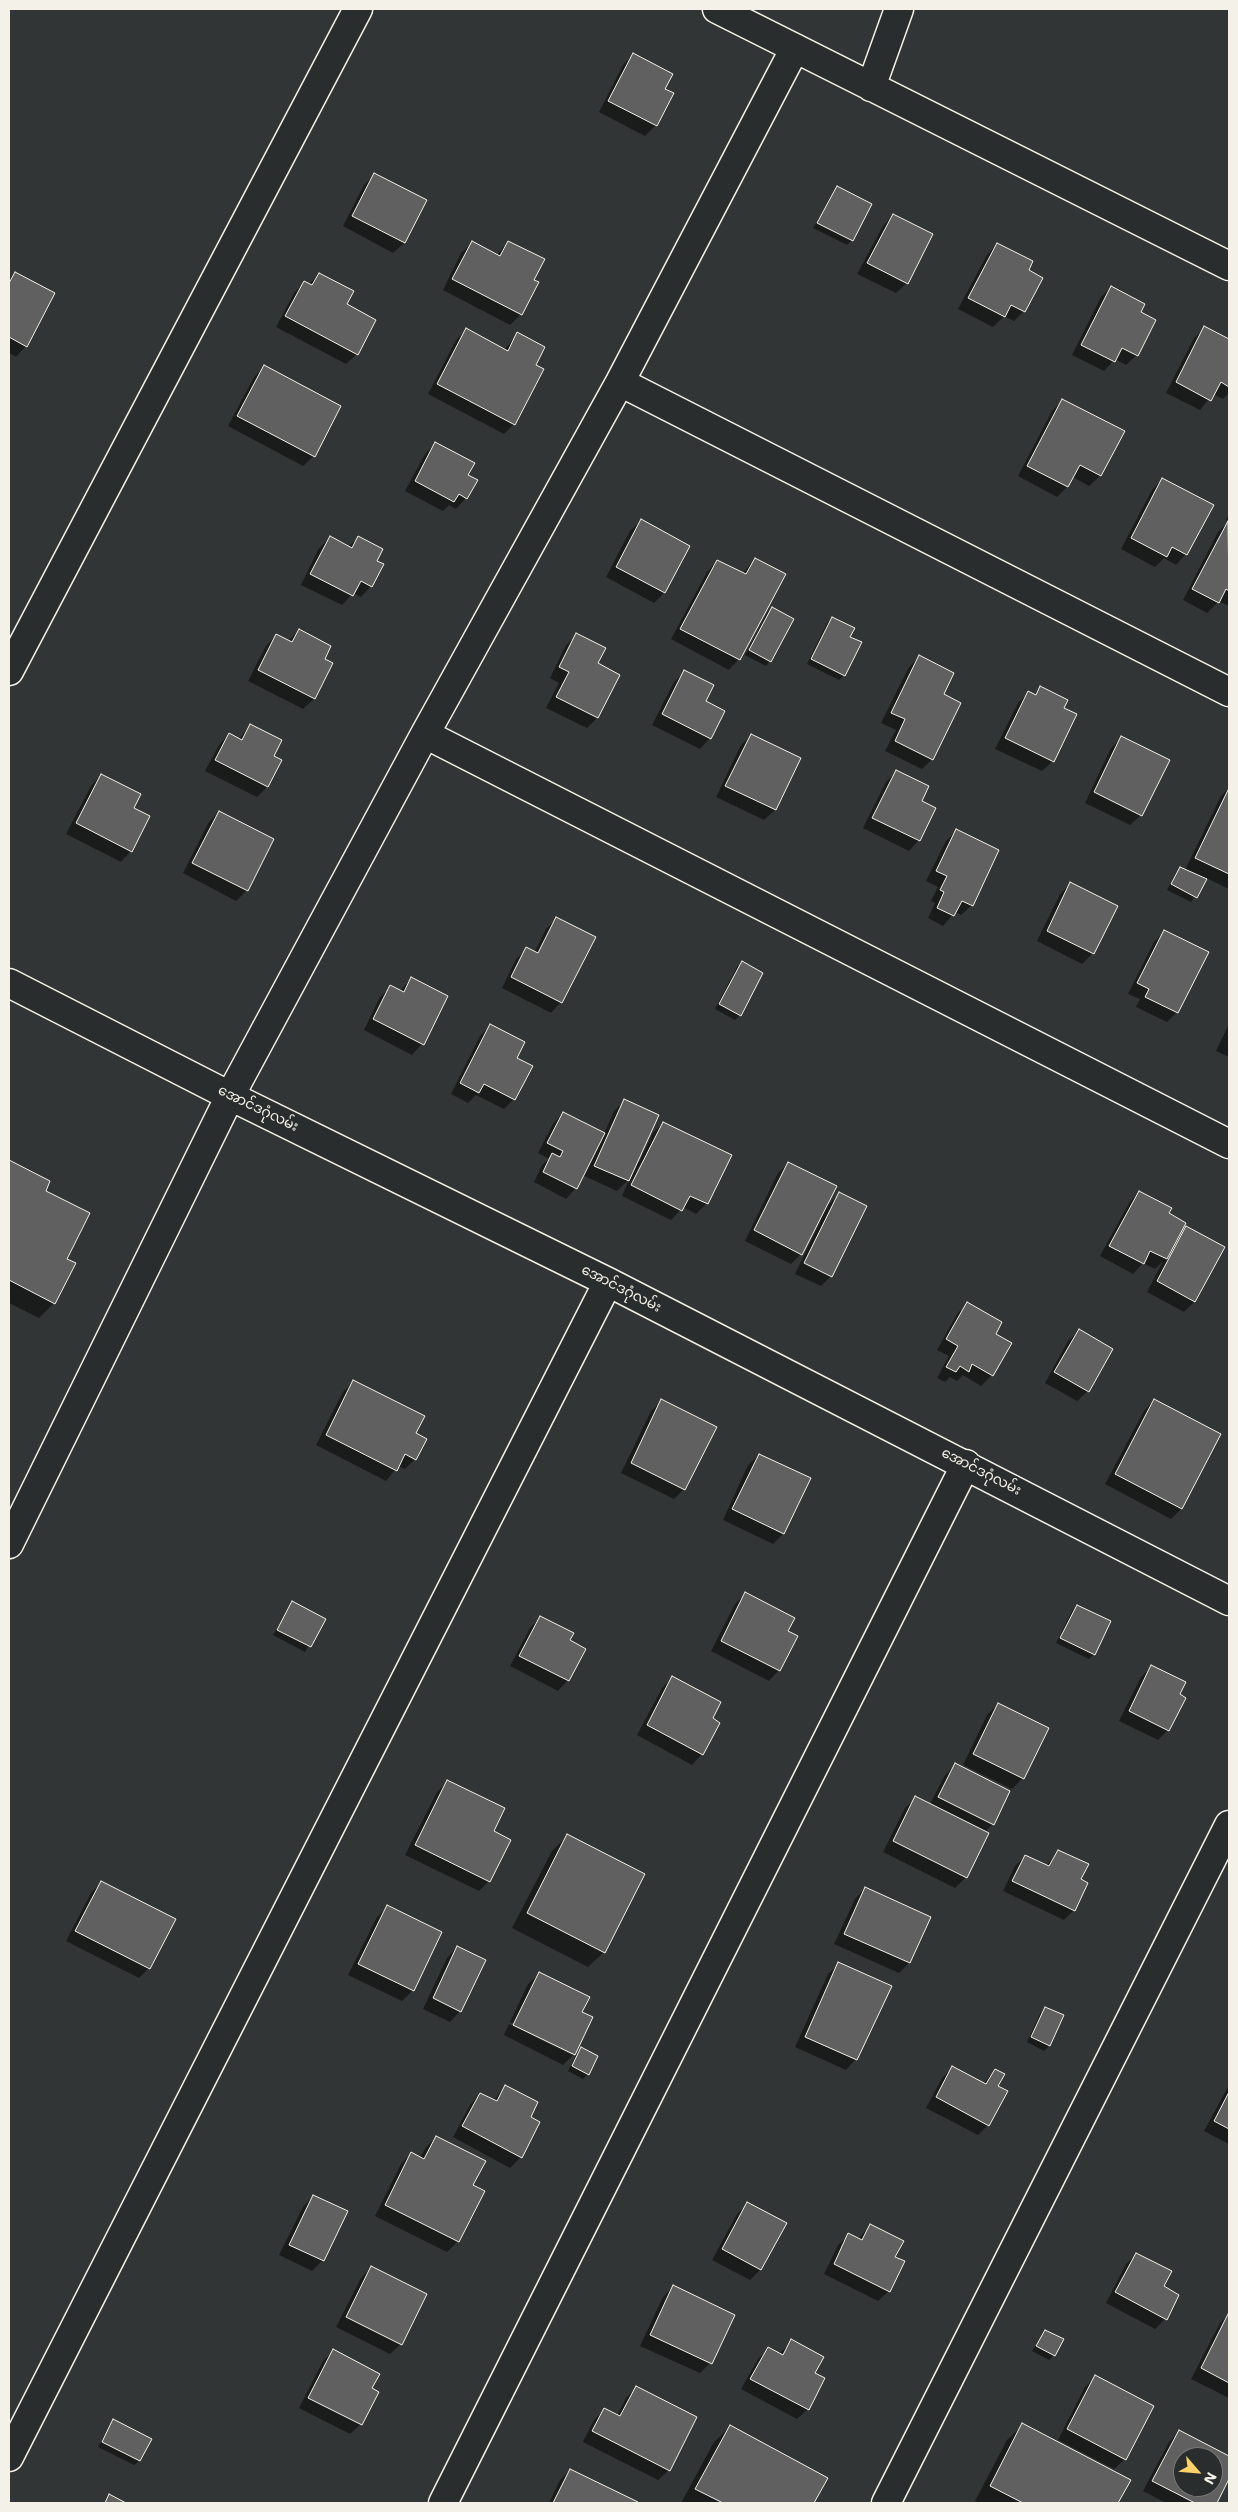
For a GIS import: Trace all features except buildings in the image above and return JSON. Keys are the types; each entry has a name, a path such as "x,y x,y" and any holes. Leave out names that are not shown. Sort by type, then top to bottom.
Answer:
{"street":[{"path":"9,671 358,9"},
{"path":"717,9 1229,266"},
{"path":"871,87 898,9"},
{"path":"9,1544 230,1096 425,734 620,382 795,48"},
{"path":"620,382 1229,692"},
{"path":"425,734 1229,1144"},
{"name":"အောင်ဒဂုံလမ်း","path":"9,983 230,1096 608,1282 966,1464 1229,1601"},
{"path":"9,2456 608,1282"},
{"path":"443,2503 966,1464"},
{"path":"886,2503 1229,1825"}]}
